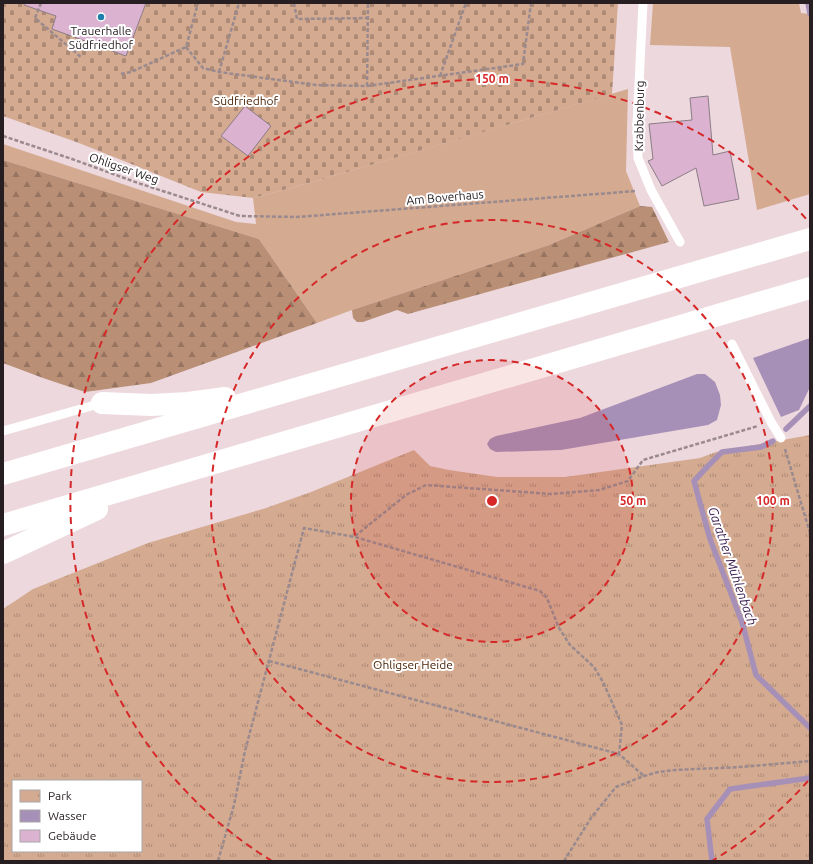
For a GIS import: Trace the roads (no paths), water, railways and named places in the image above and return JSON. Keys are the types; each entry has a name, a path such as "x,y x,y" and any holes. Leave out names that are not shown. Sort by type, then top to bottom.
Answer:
{"highway":[{"path":"3,474 810,239"},
{"path":"3,525 810,288"},
{"path":"102,403 151,405 188,403 234,397 342,375"},
{"path":"3,553 154,481"}],"lane":[{"name":"Krabbenburg","path":"643,3 637,124 638,158 651,190 680,242"},
{"path":"732,344 771,422 781,438"},
{"path":"3,431 102,403"}],"water":[{"path":"810,338 810,387 799,410 781,417 753,358"},
{"path":"697,374 705,374 715,382 720,395 721,405 717,420 708,425 561,450 496,452 490,449 487,444 490,439 496,436 580,418"}],"waterway":[{"name":"Garather Mühlenbach","path":"808,3 810,14"},
{"name":"Garather Mühlenbach","path":"786,429 810,406"},
{"name":"Garather Mühlenbach","path":"773,441 761,447 722,452 694,481 710,539 742,622 756,675 810,728"},
{"path":"712,861 707,819 730,789 810,778"}],"place":[{"name":"Trauerhalle Südfriedhof","path":"101,17"}],"park label":[{"name":"Südfriedhof","path":"246,100"},
{"name":"Ohligser Heide","path":"413,664"}]}
